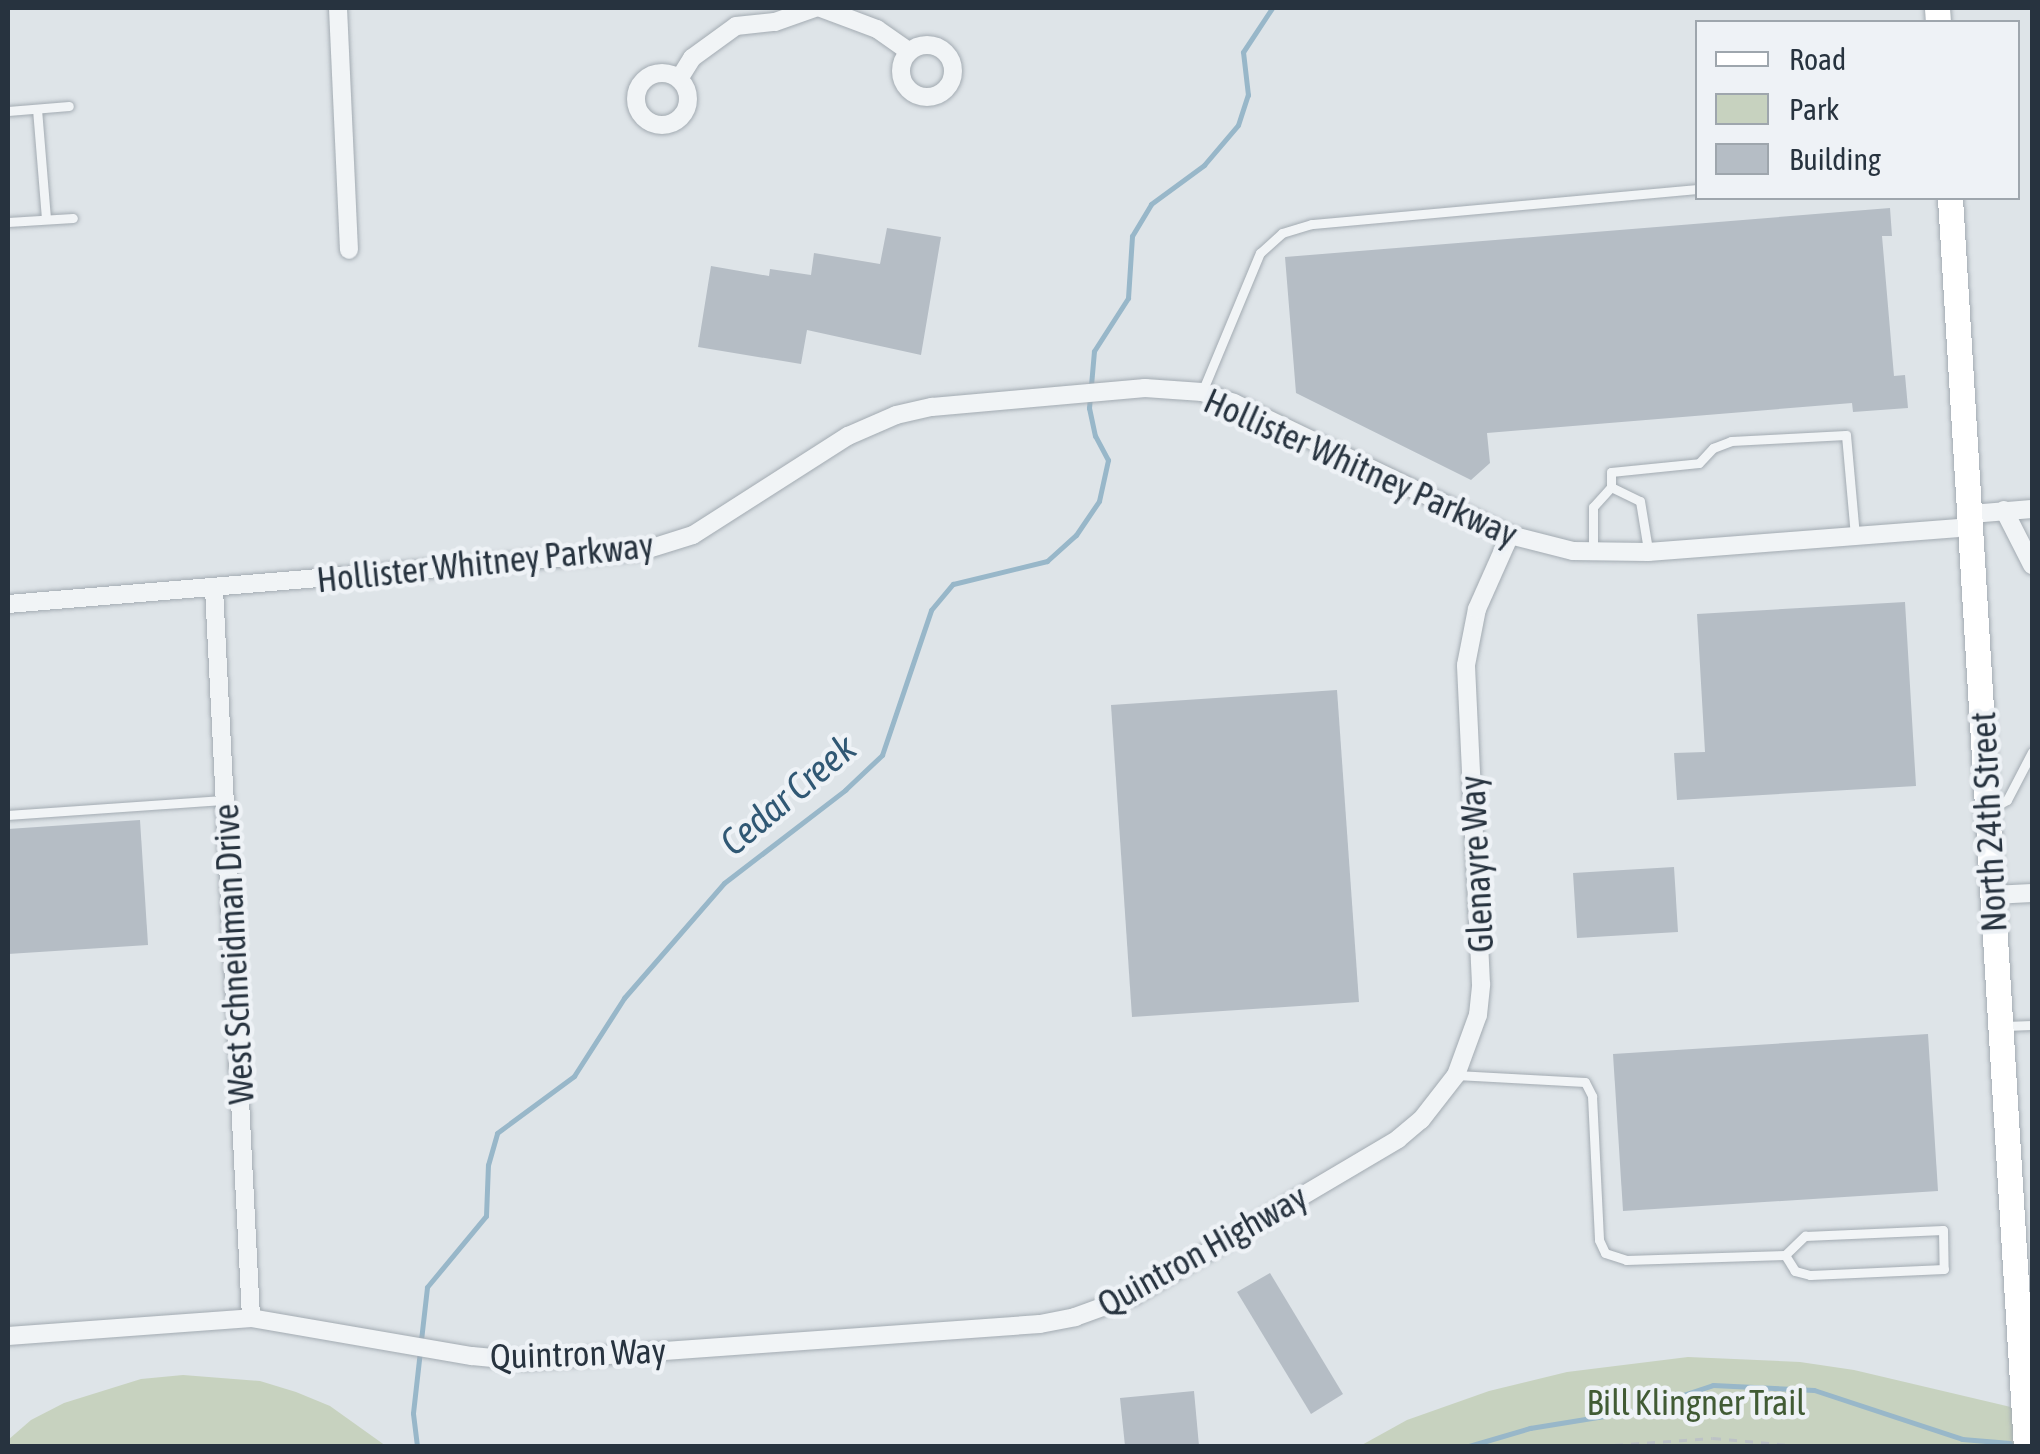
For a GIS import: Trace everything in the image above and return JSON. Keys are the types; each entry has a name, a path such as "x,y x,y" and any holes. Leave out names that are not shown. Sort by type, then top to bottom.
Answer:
{"main road":[{"name":"North 24th Street","path":"1950,200 2000,1027 2027,1384 2026,1446"}],"street":[{"path":"338,8 349,250"},
{"path":"679,79 692,58 736,26 775,22 818,8 877,29 909,51"},
{"name":"Hollister Whitney Parkway","path":"8,604 642,551 693,535 848,436 896,415 932,407 1145,388 1202,392 1510,535 1537,544 1593,552 1648,552 1855,536 1972,521 2004,510 2032,507"},
{"path":"2004,510 2032,565"},
{"name":"Glenayre Way","path":"1367,1158 1421,1120 1456,1075 1478,1015 1482,984 1468,647 1477,609 1510,535"},
{"name":"West Schneidman Drive","path":"214,589 252,1318"},
{"path":"1993,895 2032,893"},
{"name":"Quintron Highway","path":"1031,1324 1075,1317 1133,1296 1367,1158"},
{"name":"Quintron Way","path":"8,1336 252,1318 472,1356 525,1361 1031,1324"}],"lane":[{"path":"8,110 69,106"},
{"path":"37,108 46,219"},
{"path":"1202,392 1260,253 1282,233 1312,224 1695,189"},
{"path":"8,222 72,218"},
{"path":"1593,552 1593,507 1611,487 1611,472 1698,463 1713,448 1731,441 1846,435 1855,536"},
{"path":"1611,487 1640,501 1648,552"},
{"path":"1986,809 2003,804 2032,752"},
{"path":"8,815 224,800"},
{"path":"2000,1027 2032,1025"},
{"path":"1456,1075 1585,1082 1592,1096 1599,1240 1605,1253 1626,1260 1785,1255 1806,1236 1942,1230 1944,1269 1810,1276 1795,1271 1785,1255"}],"path":[{"path":"1599,1446 1713,1438 1801,1446"}],"green space":[{"name":"Bill Klingner Trail","path":"1688,1357 1800,1362 1854,1370 2032,1412 2032,1446 1360,1446 1407,1420 1489,1391 1567,1372"},
{"path":"183,1375 260,1381 296,1392 330,1406 386,1446 8,1446 8,1440 31,1420 64,1403 141,1379"}],"building":[{"path":"1890,208 1892,236 1882,236 1894,376 1905,375 1908,408 1853,412 1852,403 1487,433 1490,463 1471,480 1296,393 1285,257"},
{"path":"887,228 941,237 921,355 807,330 801,364 698,347 711,266 769,276 770,269 811,275 814,253 880,264"},
{"path":"1905,602 1916,786 1677,800 1674,753 1705,752 1697,614"},
{"path":"1337,690 1359,1002 1132,1017 1111,705"},
{"path":"140,820 148,945 8,954 8,829"},
{"path":"1674,867 1678,932 1577,938 1573,873"},
{"path":"1928,1034 1938,1191 1623,1211 1613,1054"},
{"path":"1270,1273 1343,1394 1311,1414 1237,1292"},
{"path":"1194,1391 1199,1446 1125,1446 1120,1398"}],"waterway":[{"name":"Cedar Creek","path":"421,1340 427,1287 486,1216 488,1165 497,1133 574,1076 624,998 724,883 845,790 882,755 931,610 953,584 1047,561 1076,535 1099,501 1108,460 1095,436 1089,408 1094,351 1128,298 1132,236 1151,204 1204,165 1238,125 1248,95 1243,52 1272,8"},
{"name":"Cedar Creek","path":"417,1446 413,1413 420,1351"},
{"path":"1469,1446 1530,1428 1635,1411 1713,1385 1814,1390 1962,1439 2010,1443"}]}
